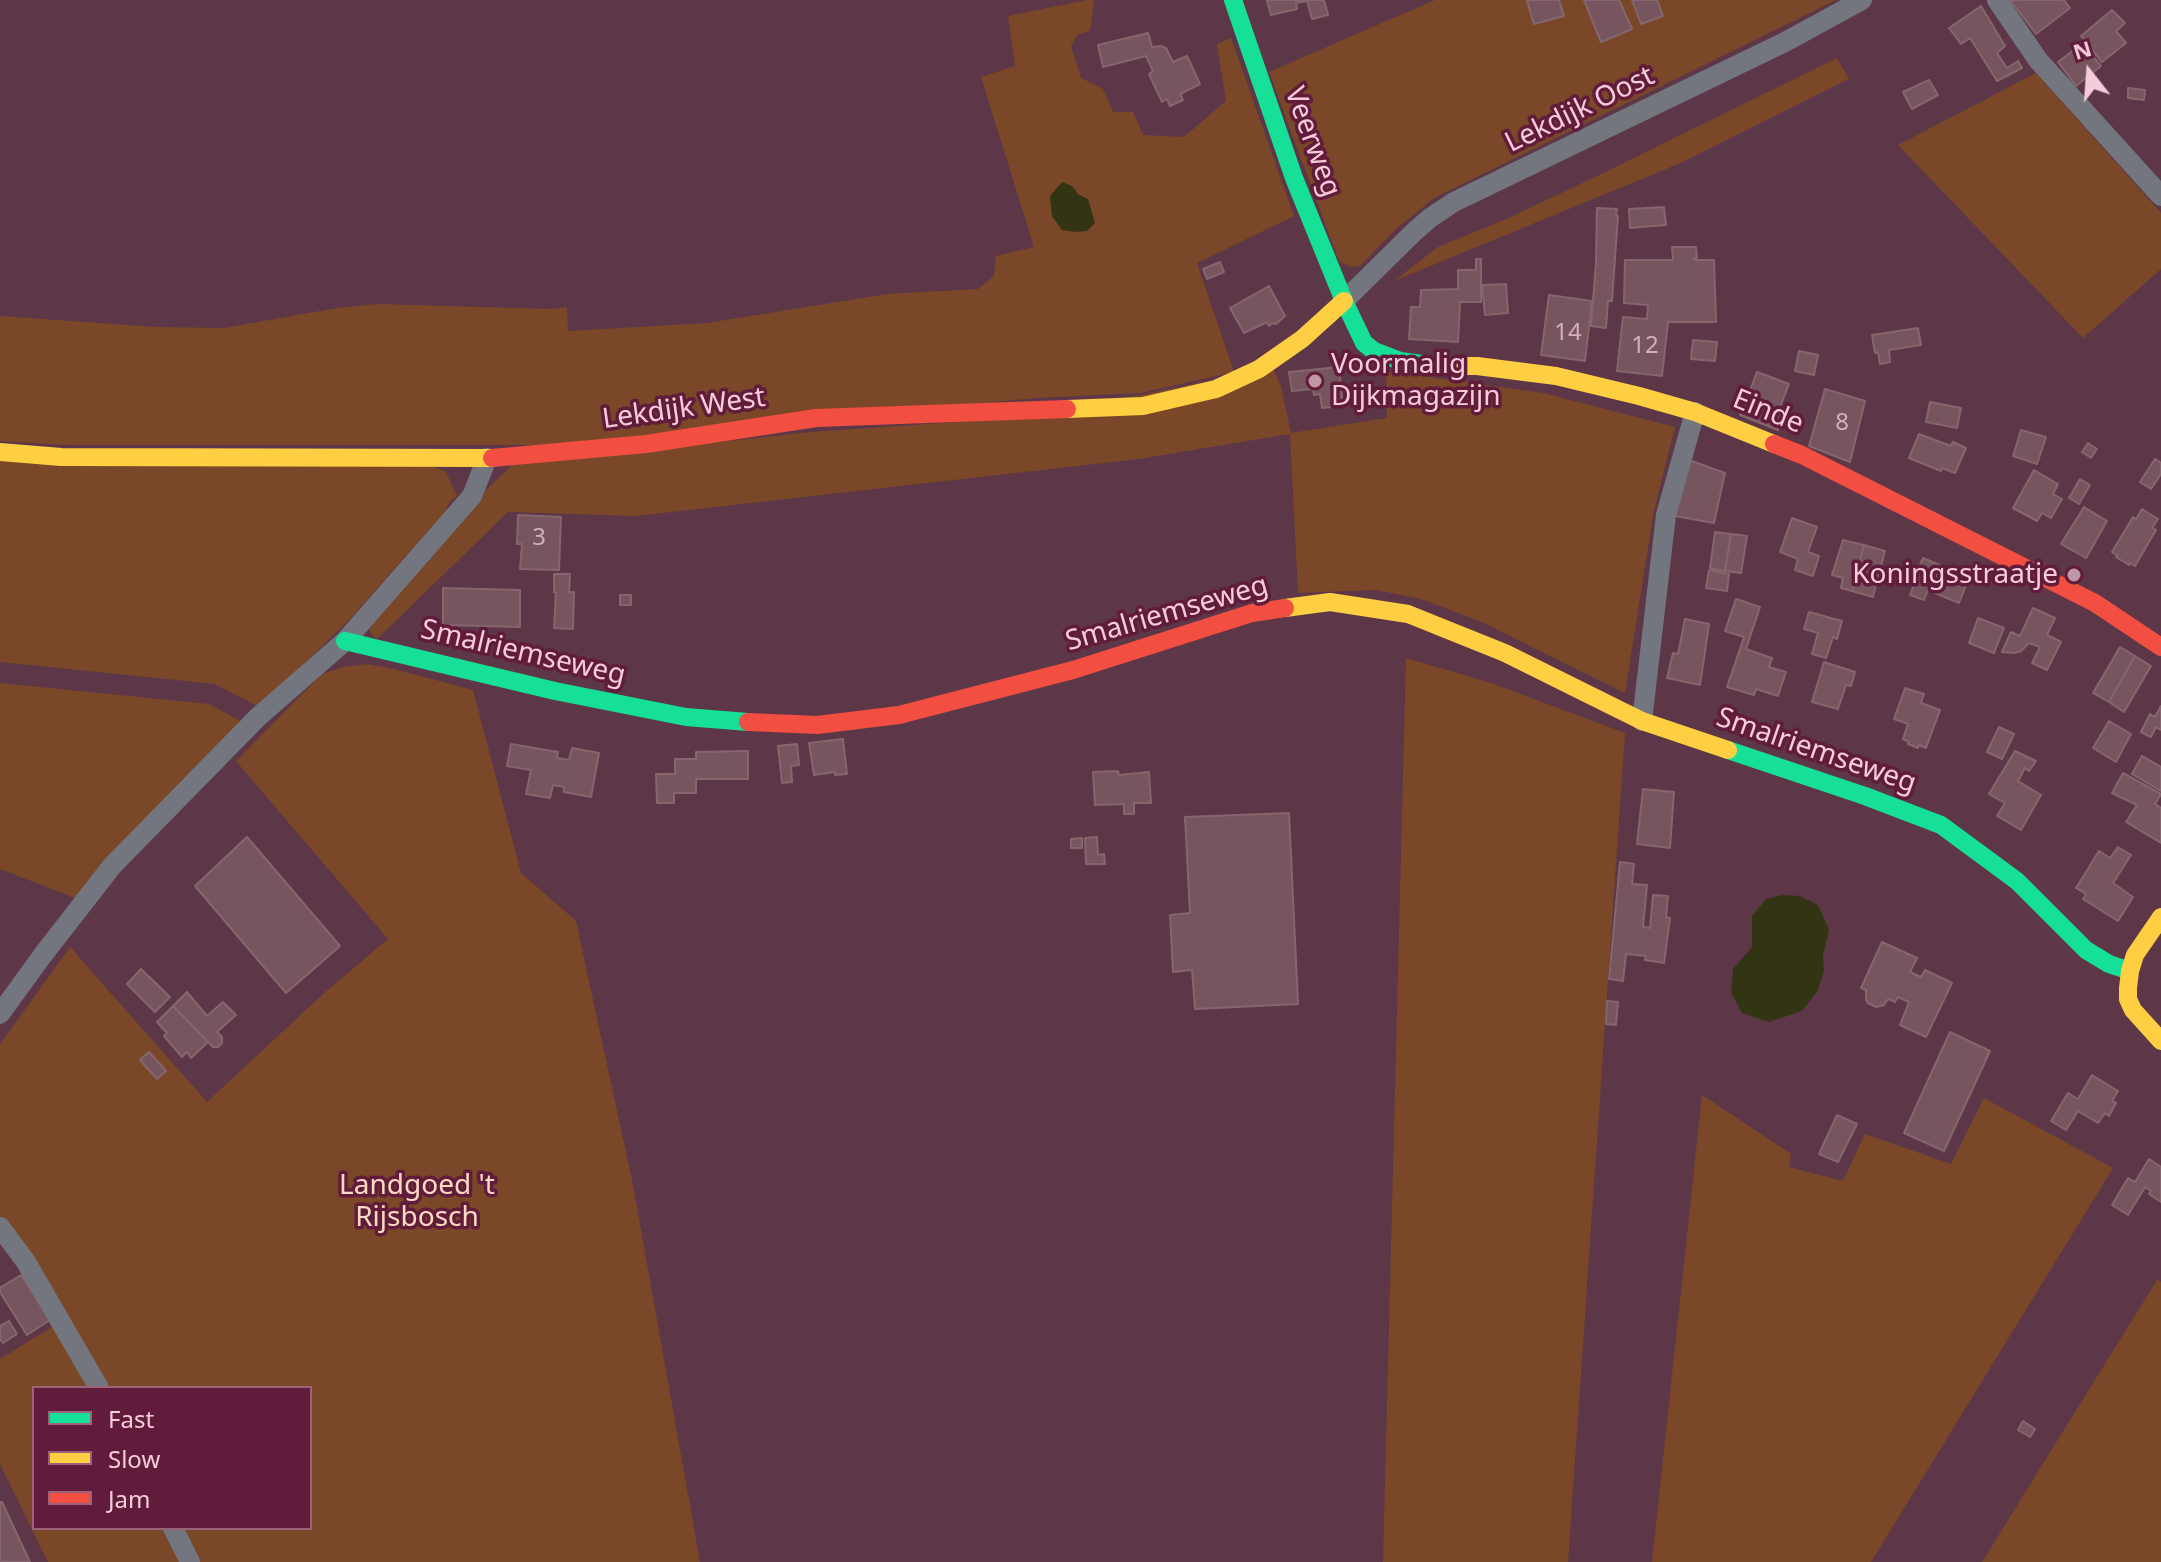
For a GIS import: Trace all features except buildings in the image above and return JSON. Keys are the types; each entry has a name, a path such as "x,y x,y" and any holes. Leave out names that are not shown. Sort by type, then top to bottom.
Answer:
{"street":[{"name":"Veerweg","path":"1233,0 1294,178 1344,301"},
{"name":"Lekdijk Oost","path":"1344,301 1415,231 1454,202 1785,42 1862,0"},
{"path":"1997,0 2038,60 2161,196"},
{"name":"Einde","path":"1344,301 1364,343 1374,351 1400,361 1556,376 1695,412 1802,455 2095,603 2161,647"},
{"name":"Lekdijk West","path":"0,452 61,457 487,458 646,444 816,418 1143,406 1216,389 1259,369 1302,339 1344,301"},
{"path":"1642,721 1666,515 1695,412"},
{"path":"0,1014 112,866 258,717 345,641 472,496 487,458"},
{"name":"Smalriemseweg","path":"345,641 555,691 686,717 817,725 899,715 1073,670 1252,613 1330,602 1408,614 1505,653 1642,721 1865,796 1941,825 2017,881 2086,950 2109,964 2130,971"},
{"path":"2161,917 2135,955 2130,971 2128,999 2133,1010 2161,1041"},
{"path":"0,1227 26,1262 98,1386"},
{"path":"174,1530 190,1562"}],"green space":[{"path":"1094,0 1090,31 1077,35 1071,46 1081,78 1103,89 1113,112 1133,112 1143,135 1184,137 1226,101 1217,44 1231,38 1294,216 1197,263 1234,372 1140,393 1036,398 549,445 67,445 0,441 0,316 155,327 224,328 378,304 567,307 568,331 707,323 887,294 978,289 994,276 996,256 1034,247 981,77 1015,66 1008,16"},
{"path":"1435,0 1836,0 1434,198 1397,228 1360,266 1350,267 1339,261 1269,72"},
{"path":"1837,58 1849,79 1683,162 1394,281 1438,247 1591,179"},
{"path":"2036,73 2161,213 2161,269 2083,338 1898,145"},
{"path":"1273,368 1281,386 1291,433 1387,418 1386,371 1543,393 1675,427 1654,510 1625,693 1482,622 1421,599 1376,590 1298,593 1290,434 1139,459 636,516 508,512 377,639 370,633 369,626 420,564 512,465 810,432 1031,417"},
{"path":"0,461 434,467 446,472 457,496 348,621 259,707 215,684 0,662"},
{"path":"1406,658 1491,683 1625,733 1568,1562 1383,1562"},
{"name":"Landgoed 't Rijsbosch","path":"367,664 473,690 521,873 576,921 633,1185 700,1562 48,1562 32,1530 312,1530 312,1386 32,1386 32,1529 0,1464 0,1359 52,1327 0,1236 0,1044 70,947 207,1102 323,994 388,939 236,761 322,674"},
{"path":"0,683 209,704 242,722 80,900 0,869"},
{"path":"1702,1095 1791,1154 1789,1167 1843,1181 1865,1134 1951,1164 1984,1098 2113,1168 1871,1562 1652,1562"},
{"path":"2157,1280 2161,1282 2161,1562 1982,1562"}],"shaded area":[{"path":"1062,182 1088,199 1095,223 1087,231 1062,230 1052,216 1050,196"},
{"path":"1783,895 1800,896 1818,905 1829,930 1823,956 1824,971 1817,992 1802,1011 1769,1022 1742,1013 1731,993 1733,969 1752,947 1752,916 1766,899"}],"traffic: fast":[{"path":"1233,0 1294,178 1364,343 1374,351 1400,361 1454,366"},
{"path":"345,641 555,691 686,717 748,722"},
{"path":"1728,750 1941,825 2017,881 2086,950 2109,964 2130,971"}],"traffic: slow":[{"path":"1067,409 1143,406 1216,389 1259,369 1302,339 1344,301"},
{"path":"1454,366 1556,376 1639,396 1695,412 1774,444"},
{"path":"0,452 61,457 492,458"},
{"path":"1285,608 1330,602 1408,614 1505,653 1642,721 1728,750"},
{"path":"2161,917 2135,955 2128,988 2128,999 2133,1010 2161,1041"}],"traffic: jam":[{"path":"492,458 646,444 816,418 1067,409"},
{"path":"1774,444 1802,455 2095,603 2161,647"},
{"path":"748,722 817,725 899,715 1073,670 1252,613 1285,608"}],"place":[{"name":"Voormalig Dijkmagazijn","path":"1315,381"},
{"name":"Koningsstraatje","path":"2074,575"}]}
